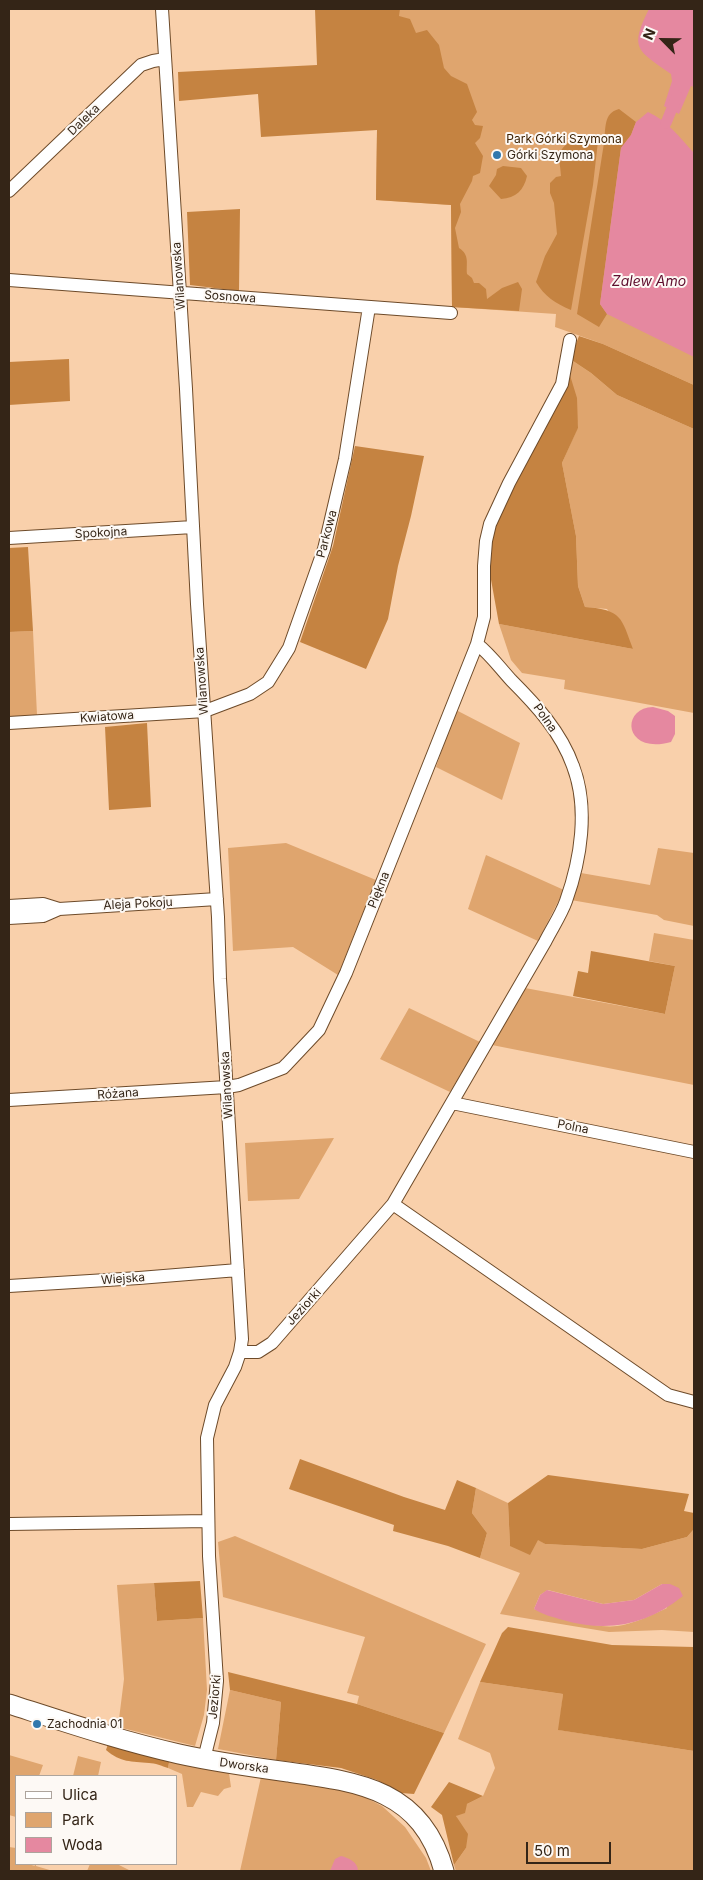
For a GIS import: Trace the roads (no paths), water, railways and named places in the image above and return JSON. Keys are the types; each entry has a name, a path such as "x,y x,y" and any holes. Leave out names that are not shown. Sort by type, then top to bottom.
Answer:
{"street":[{"name":"Wilanowska","path":"162,9 217,899 242,1339 240,1352"},
{"name":"Daleka","path":"9,191 141,65 153,60 165,59"},
{"name":"Sosnowa","path":"9,280 451,313"},
{"name":"Parkowa","path":"205,711 250,694 268,682 289,648 296,631 324,549 345,459 369,307"},
{"path":"477,644 484,617 486,541 490,524 508,483 562,384 570,340"},
{"name":"Spokojna","path":"9,538 193,527"},
{"name":"Piękna","path":"227,1087 239,1085 283,1068 319,1030 346,972 477,644"},
{"name":"Polna","path":"392,1204 545,942 565,902 578,852 582,818 581,801 574,766 552,726 537,705 477,644"},
{"name":"Kwiatowa","path":"9,723 205,711"},
{"name":"Aleja Pokoju","path":"9,906 43,904 59,908 217,899"},
{"name":"Aleja Pokoju","path":"9,918 43,916 59,908"},
{"name":"Różana","path":"9,1100 227,1087"},
{"name":"Polna","path":"452,1103 694,1152"},
{"path":"392,1204 668,1395 694,1402"},
{"name":"Jeziorki","path":"204,1760 213,1724 217,1682 217,1657 210,1590 206,1455 209,1425 215,1405 235,1367 240,1352 258,1352 272,1343 392,1204"},
{"name":"Wiejska","path":"9,1286 238,1270"},
{"path":"9,1524 208,1521"},
{"name":"Dworska","path":"9,1704 69,1724 153,1748 204,1760 336,1778 368,1787 396,1802 419,1820 435,1845 444,1871"}],"water":[{"path":"649,9 694,9 694,87 691,86 679,114 664,106 672,81 671,74 644,53 638,41 639,33"},
{"name":"Zalew Amo","path":"648,112 668,125 694,153 694,357 607,314 600,304 621,148 631,135 636,122"},
{"path":"653,707 668,711 675,716 675,734 671,742 655,744 644,742 636,737 632,730 632,722 635,715 642,709"},
{"path":"662,1584 670,1584 679,1588 683,1596 655,1614 626,1624 596,1626 580,1624 548,1616 534,1609 540,1595 547,1590 603,1604 634,1600"},
{"path":"341,1856 355,1863 358,1871 330,1871 335,1859"}],"waterway":[{"path":"666,123 677,96"}],"place":[{"name":"Górki Szymona","path":"497,155"},
{"name":"Zachodnia 01","path":"37,1724"}],"park label":[{"name":"Park Górki Szymona","path":"564,139"}]}
